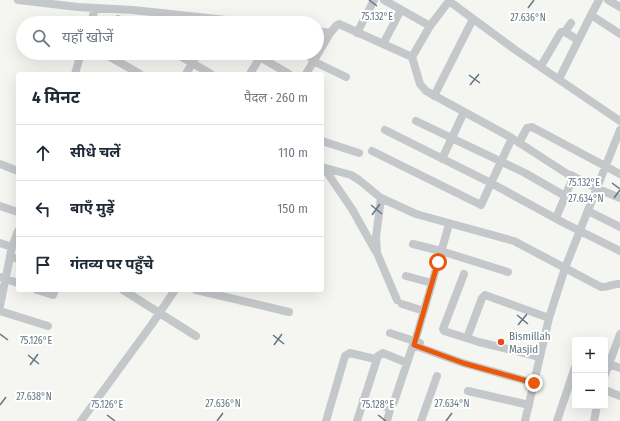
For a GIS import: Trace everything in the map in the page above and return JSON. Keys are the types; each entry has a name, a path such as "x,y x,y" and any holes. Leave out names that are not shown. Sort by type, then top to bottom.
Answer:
{"street":[{"path":"18,0 78,8 133,10 179,16"},
{"path":"357,33 374,0"},
{"path":"384,0 430,26"},
{"path":"559,79 599,0"},
{"path":"608,0 620,7"},
{"path":"620,121 448,1 430,26 412,57 420,84 426,91 515,141 571,175 620,198"},
{"path":"92,16 95,8"},
{"path":"383,44 402,10"},
{"path":"591,15 620,34"},
{"path":"434,96 473,19"},
{"path":"541,66 561,32 565,32 571,23"},
{"path":"324,43 338,24 412,57"},
{"path":"324,32 330,33"},
{"path":"565,32 578,40"},
{"path":"75,72 79,60"},
{"path":"117,60 137,72"},
{"path":"187,60 208,72"},
{"path":"187,72 194,60"},
{"path":"251,72 255,60"},
{"path":"265,60 286,72"},
{"path":"307,72 313,61 346,77"},
{"path":"442,159 464,112"},
{"path":"416,121 525,173 565,196"},
{"path":"372,152 481,205 501,161 515,141 527,128 532,127 620,174"},
{"path":"385,130 491,183 580,232 620,251"},
{"path":"525,421 549,318 565,268 620,130"},
{"path":"324,142 359,153"},
{"path":"0,164 16,170"},
{"path":"324,167 351,175 360,180 381,198 421,216 514,242 602,287 617,283 620,284"},
{"path":"324,168 352,209 376,253 399,302 424,311"},
{"path":"556,218 572,180 571,175"},
{"path":"376,253 376,237 381,198"},
{"path":"0,206 16,211"},
{"path":"588,211 620,227"},
{"path":"387,421 411,347 415,344 448,228"},
{"path":"0,306 3,278 13,254 16,240"},
{"path":"0,243 13,254"},
{"path":"413,244 441,251 508,272"},
{"path":"464,274 443,329 444,331 540,357"},
{"path":"406,276 432,283"},
{"path":"3,278 16,282"},
{"path":"42,292 53,296 54,292"},
{"path":"126,292 196,336"},
{"path":"81,421 174,292"},
{"path":"204,292 289,312"},
{"path":"467,338 482,298 485,295 549,318"},
{"path":"0,311 48,326"},
{"path":"390,333 463,363 534,383"},
{"path":"606,373 619,338"},
{"path":"415,344 424,345"},
{"path":"357,421 375,359 383,352 407,363"},
{"path":"326,421 345,356 350,353 375,359"},
{"path":"609,364 620,368"},
{"path":"557,421 573,373"},
{"path":"420,421 437,376"},
{"path":"468,391 529,405"},
{"path":"608,391 620,396"},
{"path":"363,400 386,407 392,406"},
{"path":"594,421 596,409"}],"place":[{"name":"Bismillah Masjid","path":"501,342"}],"route":[{"path":"438,262 414,345 463,363 534,383"}]}
